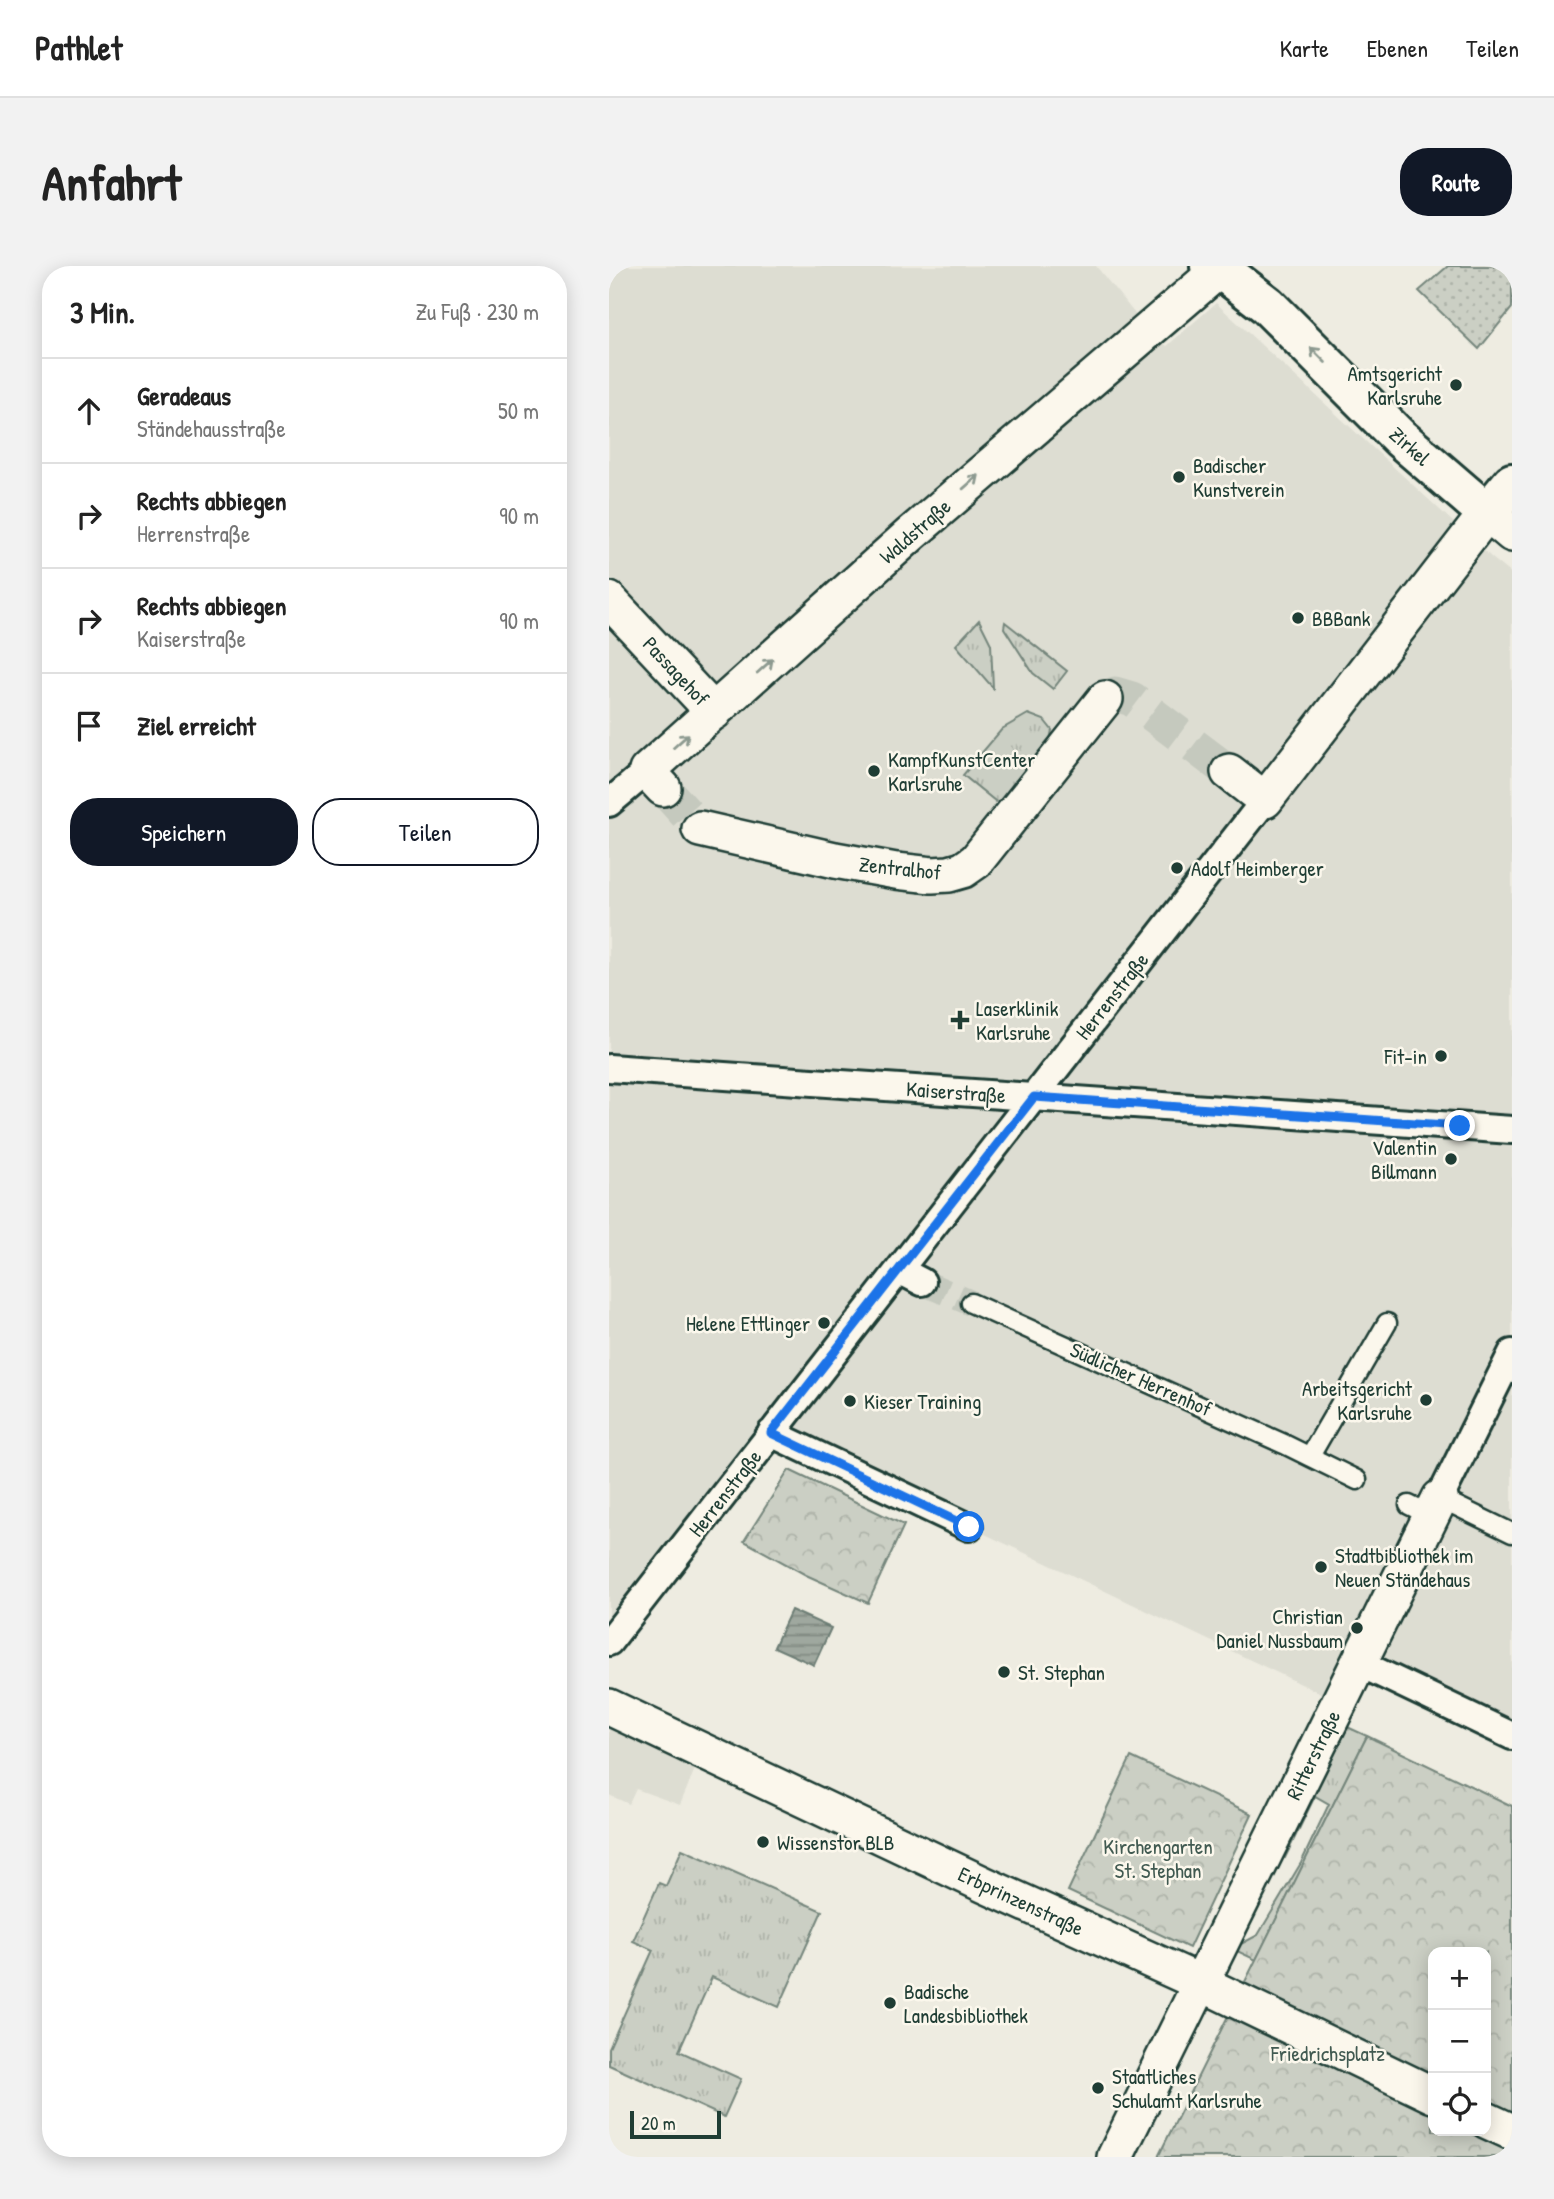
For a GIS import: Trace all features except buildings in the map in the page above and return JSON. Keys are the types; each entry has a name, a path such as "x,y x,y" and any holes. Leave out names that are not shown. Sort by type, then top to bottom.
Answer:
{"main road":[{"name":"Zirkel","path":"1219,267 1267,305 1400,438 1500,524"},
{"name":"Herrenstraße","path":"1500,524 1512,482"}],"street":[{"name":"Waldstraße","path":"609,803 655,779 714,712 911,534 1219,267"},
{"name":"Herrenstraße","path":"609,1642 771,1433 910,1276 1034,1097 1265,800 1500,524"},
{"name":"Passagehof","path":"609,600 714,712"},
{"name":"Zentralhof","path":"700,829 896,871 932,876 963,870 976,861 1105,699"},
{"path":"1229,772 1265,800"},
{"name":"Kaiserstraße","path":"609,1068 1512,1130"},
{"name":"Ritterstraße","path":"1115,2157 1359,1663 1427,1506 1504,1390 1512,1353"},
{"path":"771,1433 969,1527"},
{"path":"1359,1663 1512,1736"},
{"name":"Erbprinzenstraße","path":"609,1707 985,1885 1201,1983 1428,2093"},
{"path":"1491,2122 1512,2132"}],"lane":[{"name":"Südlicher Herrenhof","path":"971,1303 1310,1456 1357,1480"},
{"path":"1310,1456 1387,1323"},
{"path":"1427,1506 1512,1533"}],"shaded area":[{"path":"609,266 1096,266 1139,319 1167,346 1216,303 1512,574 1512,1736 1359,1663 1339,1702 772,1433 609,1642"},
{"path":"791,1610 831,1628 814,1665 774,1647"},
{"path":"609,1707 702,1752 680,1805 636,1789 629,1804 609,1795"}],"green space":[{"path":"1448,266 1512,266 1512,308 1479,349 1419,291"},
{"path":"979,620 991,644 993,688 956,645"},
{"path":"1005,622 1067,671 1053,689 1033,673 1004,628"},
{"path":"1028,714 1044,720 1052,730 1049,745 1000,805 963,775 1002,729"},
{"path":"789,1470 904,1525 868,1603 806,1575 744,1541"},
{"path":"1343,1725 1367,1736 1256,1960 1237,1951 1239,1945 1258,1935 1301,1863 1329,1804 1315,1796 1285,1858 1279,1855"},
{"name":"Friedrichsplatz","path":"1367,1736 1512,1806 1512,2157 1158,2157"},
{"name":"Kirchengarten St. Stephan","path":"1131,1757 1252,1814 1189,1948 1068,1891"},
{"path":"682,1849 822,1911 779,2007 712,1977 679,2051 741,2079 724,2117 609,2065 609,2048 653,1950 633,1941 659,1883 666,1886"}],"tunnel":[{"path":"1105,699 1115,694 1132,699 1229,772"},
{"path":"663,788 700,829"},
{"path":"922,1282 971,1303"}],"place":[{"name":"Amtsgericht Karlsruhe","path":"1456,385"},
{"name":"Badischer Kunstverein","path":"1179,477"},
{"name":"BBBank","path":"1298,618"},
{"name":"KampfKunstCenter Karlsruhe","path":"874,771"},
{"name":"Adolf Heimberger","path":"1177,868"},
{"name":"Laserklinik Karlsruhe","path":"960,1020"},
{"name":"Fit-in","path":"1441,1056"},
{"name":"Valentin Billmann","path":"1451,1159"},
{"name":"Helene Ettlinger","path":"824,1323"},
{"name":"Arbeitsgericht Karlsruhe","path":"1426,1400"},
{"name":"Kieser Training","path":"850,1401"},
{"name":"Stadtbibliothek im Neuen Ständehaus","path":"1321,1567"},
{"name":"Christian Daniel Nussbaum","path":"1357,1628"},
{"name":"St. Stephan","path":"1004,1672"},
{"name":"Wissenstor BLB","path":"763,1842"},
{"name":"Badische Landesbibliothek","path":"890,2003"},
{"name":"Staatliches Schulamt Karlsruhe","path":"1098,2088"}],"route":[{"path":"969,1527 771,1433 1034,1097 1460,1126"}]}
